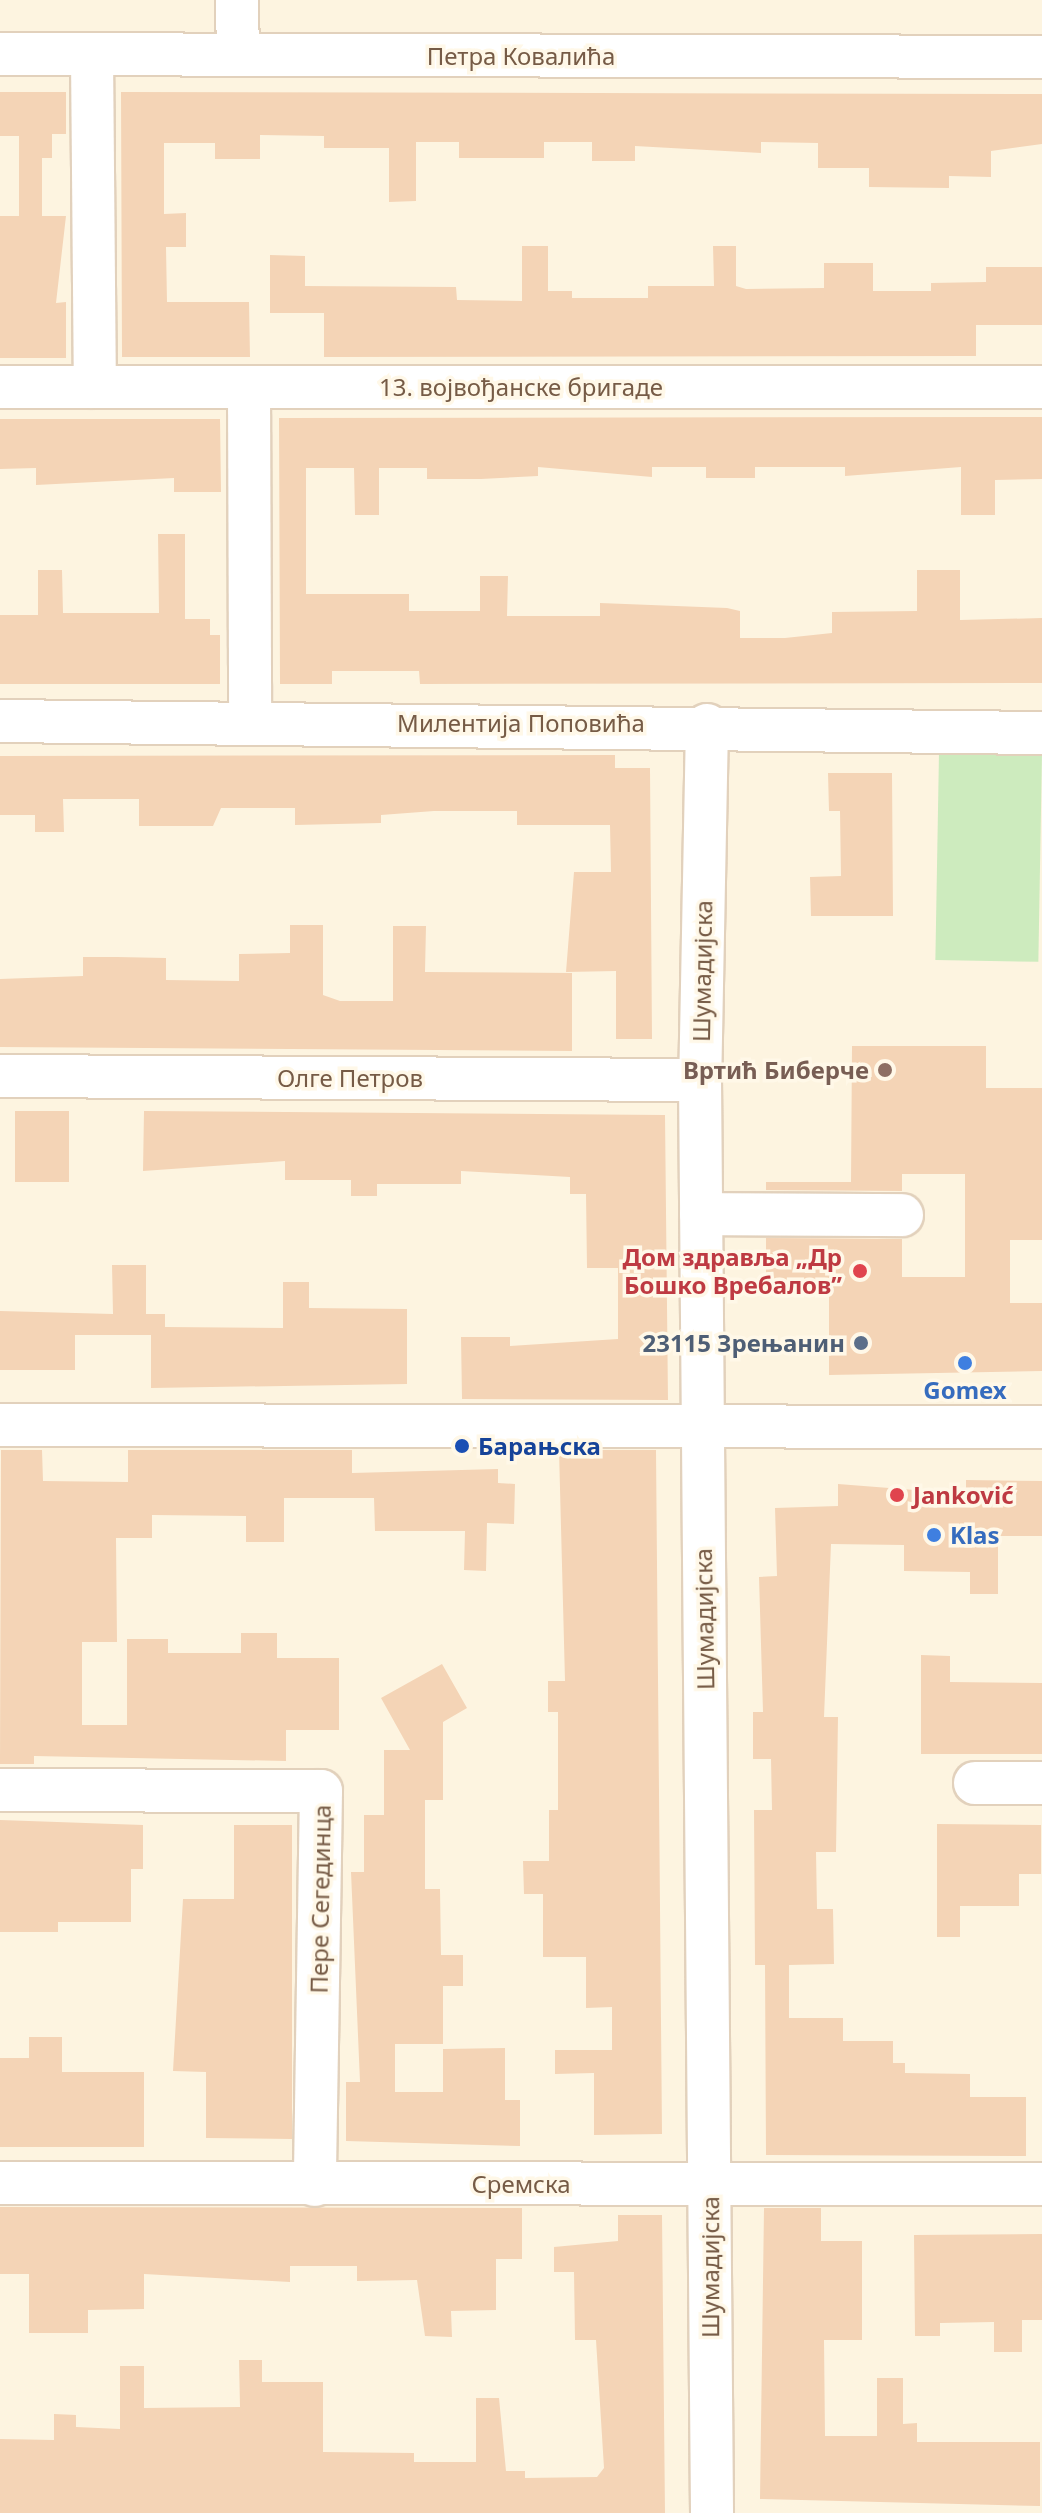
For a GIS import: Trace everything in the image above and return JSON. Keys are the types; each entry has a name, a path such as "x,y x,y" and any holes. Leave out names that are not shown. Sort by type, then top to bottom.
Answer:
{"street":[{"path":"237,0 238,55"},
{"name":"Петра Ковалића","path":"0,54 1042,57"},
{"path":"92,55 95,387"},
{"name":"13. војвођанске бригаде","path":"0,387 1042,387"},
{"path":"249,387 250,721"},
{"name":"Милентија Поповића","path":"0,721 707,725 1042,733"},
{"name":"Шумадијска","path":"707,725 700,1080 712,2513"},
{"name":"Олге Петров","path":"0,1076 700,1080"},
{"path":"701,1214 902,1215"},
{"path":"0,1425 1042,1427"},
{"path":"975,1783 1042,1783"},
{"name":"Пере Сегединца","path":"0,1790 321,1791 315,2185"},
{"name":"Сремска","path":"0,2183 1042,2184"}],"green space":[{"path":"939,752 1042,754 1038,962 935,960"}],"building":[{"path":"0,92 66,92 66,134 52,134 52,158 42,158 42,216 66,216 56,303 66,302 66,358 0,358 0,216 19,216 19,136 0,136"},
{"path":"121,92 1042,94 1042,144 991,151 991,177 949,176 949,188 869,187 869,168 818,168 818,143 761,142 761,153 635,146 635,161 592,161 592,142 544,142 544,158 459,158 459,142 416,142 416,201 389,202 389,148 324,148 324,136 260,135 260,159 215,159 215,143 164,143 164,214 186,213 186,247 166,247 167,302 249,302 250,357 122,357"},
{"path":"522,246 548,246 548,291 572,291 572,298 648,298 648,286 714,286 713,246 736,246 736,286 746,289 824,288 824,263 873,263 873,291 931,291 931,283 986,282 986,267 1042,267 1042,325 976,325 976,356 324,357 324,313 270,313 270,255 305,256 305,286 456,287 457,300 522,301"},
{"path":"1042,417 1042,479 995,480 995,515 961,515 961,467 845,476 845,467 755,467 755,478 706,478 706,467 652,467 652,477 538,467 538,476 481,479 427,479 427,468 379,468 379,515 355,515 354,468 306,468 306,594 409,594 409,611 480,611 480,576 508,576 507,616 600,616 600,603 727,608 740,611 740,638 785,638 832,633 832,612 917,611 917,570 960,570 960,620 1042,618 1042,683 420,684 419,671 332,671 332,684 280,684 279,418"},
{"path":"0,419 220,419 221,492 174,492 174,478 36,485 36,468 0,469"},
{"path":"158,534 185,534 185,619 210,619 210,635 220,635 220,684 0,684 0,615 38,615 38,570 62,570 63,613 159,613"},
{"path":"615,755 615,768 650,768 652,1039 616,1039 616,971 566,972 574,872 611,872 610,825 517,825 517,811 434,811 381,815 381,823 295,825 295,808 221,808 213,826 139,826 139,799 63,799 64,832 35,832 35,815 0,815 0,756"},
{"path":"828,773 892,773 893,916 811,916 810,877 841,876 840,811 829,811"},
{"path":"290,925 323,925 323,995 340,1001 393,1001 393,926 426,926 425,972 572,973 572,1051 0,1047 0,979 83,976 83,957 117,957 166,958 166,980 239,981 239,954 290,953"},
{"path":"852,1046 986,1046 986,1088 1042,1088 1042,1240 1010,1240 1010,1303 1042,1303 1042,1371 829,1375 829,1287 766,1287 766,1238 902,1239 902,1277 965,1277 965,1174 902,1174 902,1191 766,1190 766,1182 851,1182"},
{"path":"15,1111 69,1111 69,1182 15,1182"},
{"path":"144,1111 665,1115 668,1400 462,1399 461,1337 510,1337 510,1346 618,1339 618,1268 587,1268 586,1194 570,1194 570,1177 461,1171 461,1184 377,1184 377,1196 351,1196 351,1180 285,1180 285,1161 143,1171"},
{"path":"112,1265 146,1265 146,1314 165,1314 165,1327 283,1328 283,1282 309,1282 309,1308 407,1309 407,1384 151,1388 151,1335 75,1335 75,1370 0,1370 0,1311 113,1314"},
{"path":"1,1450 42,1450 43,1481 128,1482 128,1450 352,1450 352,1473 498,1469 498,1483 515,1484 514,1524 487,1523 486,1571 464,1570 465,1531 375,1531 374,1498 284,1498 284,1542 246,1542 246,1516 152,1515 152,1538 116,1538 117,1642 82,1642 82,1725 127,1725 127,1639 168,1639 168,1653 241,1653 241,1633 277,1633 277,1658 339,1658 339,1730 286,1730 286,1761 34,1756 34,1764 0,1764"},
{"path":"559,1450 656,1450 662,2134 594,2135 594,2073 555,2074 555,2050 612,2050 612,2007 586,2008 586,1957 543,1957 543,1894 524,1894 523,1861 549,1861 549,1810 558,1810 558,1712 548,1712 548,1681 565,1681"},
{"path":"966,1480 1042,1481 1042,1536 998,1536 998,1594 970,1594 970,1572 904,1571 904,1545 831,1544 824,1717 838,1717 836,1852 816,1852 817,1909 833,1909 834,1964 789,1965 789,2018 843,2018 843,2041 893,2041 893,2063 905,2063 905,2073 970,2074 970,2097 1026,2097 1026,2156 766,2155 765,1965 755,1965 754,1810 772,1810 771,1759 753,1759 753,1712 763,1712 759,1577 777,1576 775,1508 838,1506 838,1484 966,1494"},
{"path":"921,1655 950,1656 950,1682 1042,1683 1042,1754 921,1754"},
{"path":"442,1664 467,1708 443,1722 443,1800 425,1800 425,1889 440,1889 441,1955 463,1955 463,1986 443,1986 443,2044 395,2044 395,2092 443,2092 443,2049 505,2048 505,2100 520,2100 520,2146 346,2141 346,2082 360,2082 351,1872 364,1872 364,1815 384,1815 384,1750 410,1750 381,1698"},
{"path":"0,1820 143,1825 143,1869 131,1869 131,1922 58,1922 58,1932 0,1932"},
{"path":"937,1824 1041,1825 1041,1874 1019,1874 1019,1906 960,1906 960,1937 937,1937"},
{"path":"234,1825 292,1825 292,2139 206,2138 206,2072 173,2071 183,1899 234,1899"},
{"path":"29,2037 62,2037 62,2072 144,2072 144,2147 0,2147 0,2058 29,2058"},
{"path":"0,2207 522,2208 522,2259 496,2259 496,2310 451,2311 452,2337 425,2336 417,2280 357,2281 357,2266 290,2266 290,2282 144,2274 144,2309 88,2310 88,2333 29,2333 29,2274 0,2274"},
{"path":"764,2208 821,2208 821,2241 862,2241 862,2340 824,2340 825,2436 877,2436 877,2378 903,2378 903,2424 917,2423 917,2442 1040,2442 1040,2506 760,2499"},
{"path":"618,2215 662,2215 665,2513 0,2513 0,2439 54,2440 54,2414 76,2415 76,2427 120,2429 120,2366 144,2366 144,2408 240,2407 239,2360 262,2360 262,2382 323,2382 323,2452 414,2453 414,2462 476,2462 476,2398 499,2398 506,2471 525,2471 525,2478 597,2477 604,2468 596,2340 575,2340 574,2272 554,2272 554,2247 618,2241"},
{"path":"1042,2234 1042,2320 1022,2320 1022,2352 994,2352 994,2322 940,2323 940,2336 915,2336 914,2235"}],"place":[{"name":"Вртић Биберче","path":"885,1070"},
{"name":"Дом здравља „Др Бошко Вребалов”","path":"860,1271"},
{"name":"23115 Зрењанин","path":"861,1343"},
{"name":"Gomex","path":"965,1363"},
{"name":"Барањска","path":"462,1446"},
{"name":"Janković","path":"897,1495"},
{"name":"Klas","path":"934,1535"}]}
